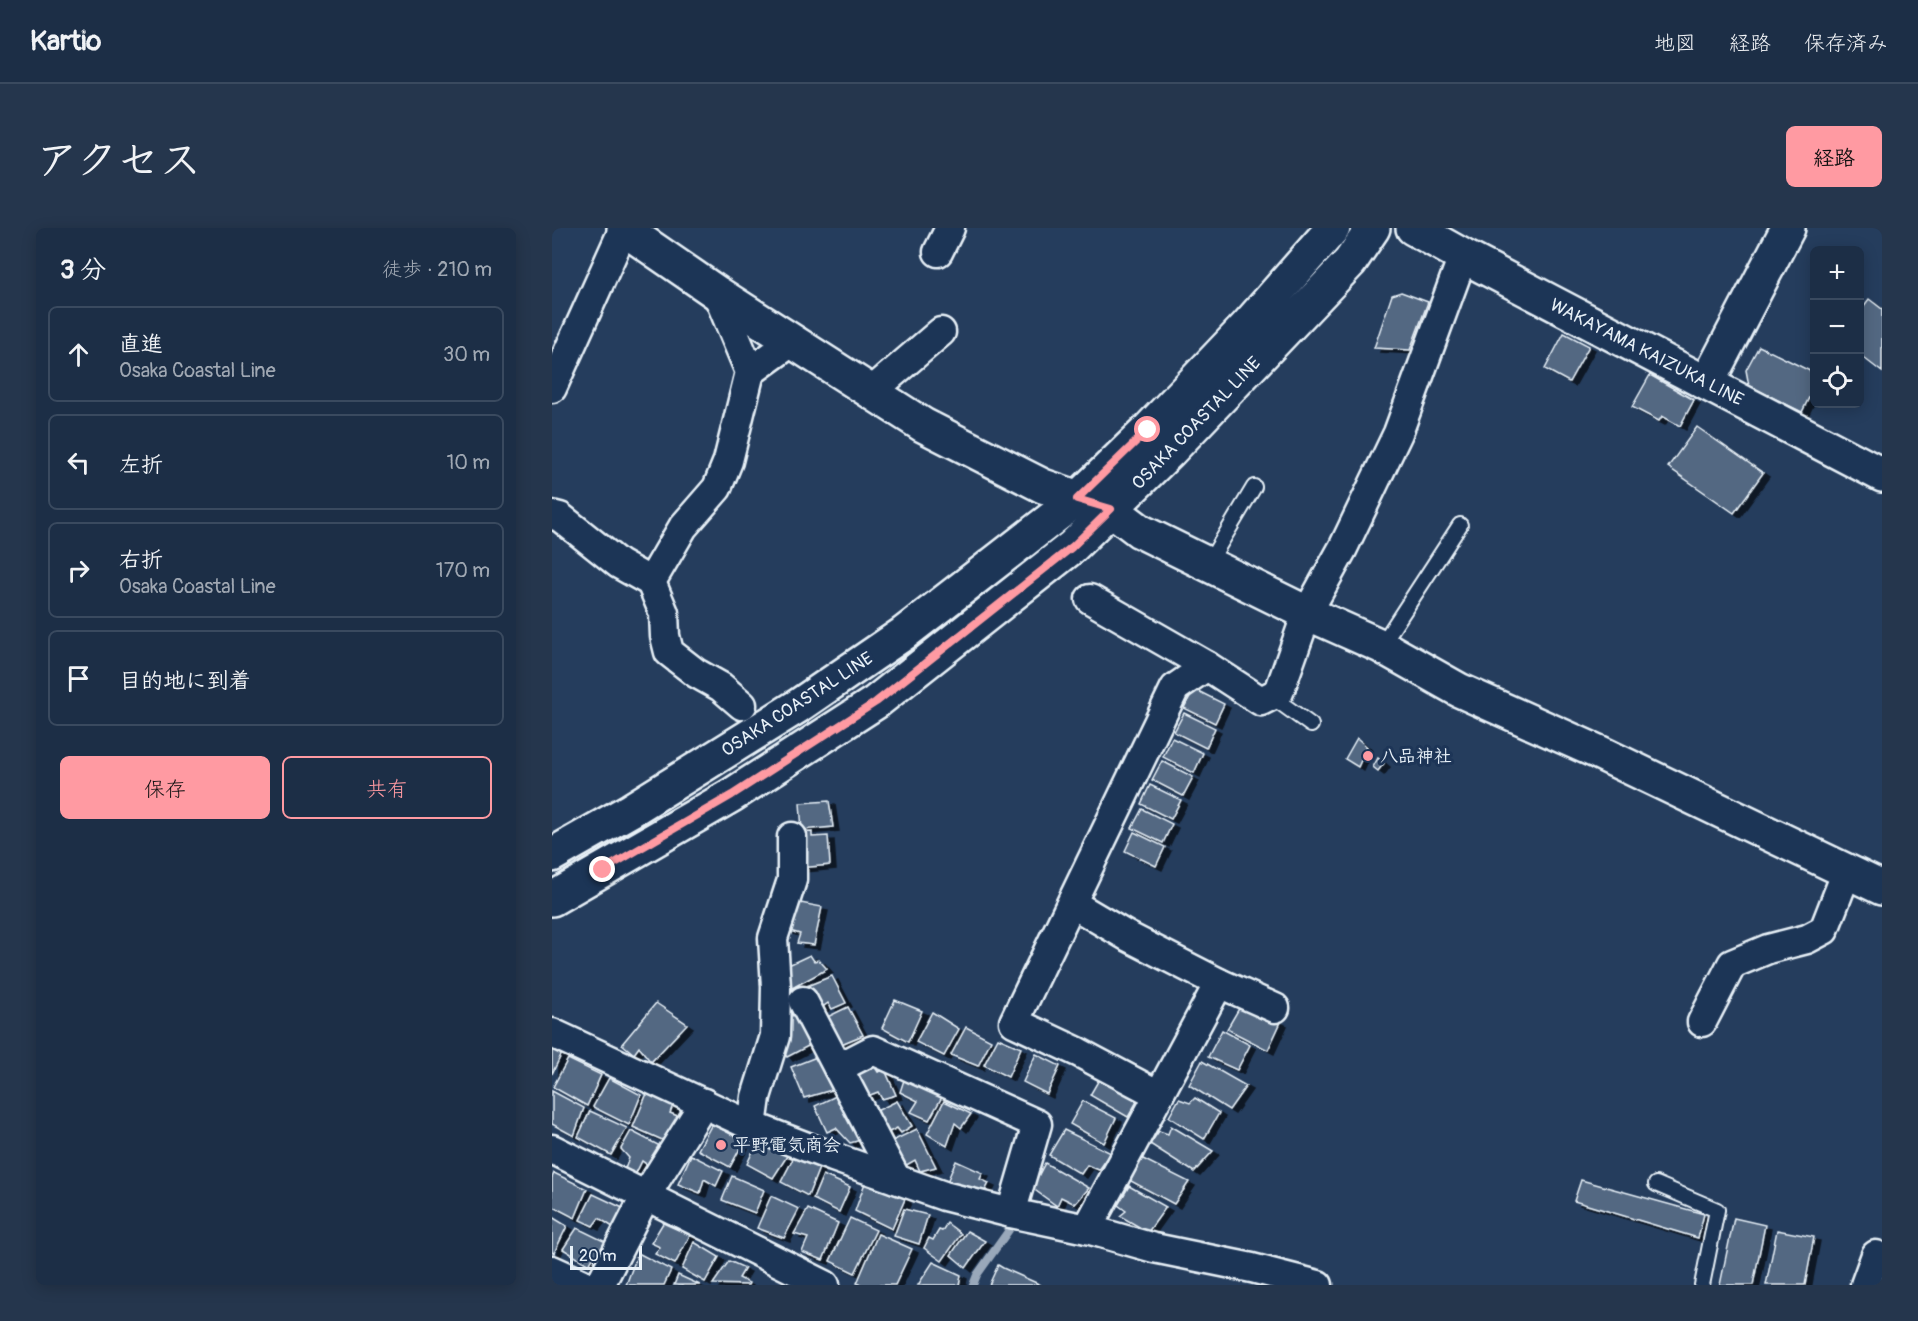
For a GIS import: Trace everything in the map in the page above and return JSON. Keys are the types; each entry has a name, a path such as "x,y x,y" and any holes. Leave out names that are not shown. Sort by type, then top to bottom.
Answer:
{"main road":[{"path":"624,228 717,293 923,425 1043,486 1111,509 1133,527 1307,613 1381,646 1459,690 1598,752 1882,888"},
{"name":"OSAKA COASTAL LINE","path":"552,855 631,810 808,699 903,634 1077,499 1148,430 1247,326 1333,228"},
{"name":"OSAKA COASTAL LINE","path":"552,898 732,795 876,702 1072,547 1169,452 1350,262 1374,228"},
{"name":"WAKAYAMA KAIZUKA LINE","path":"1413,228 1882,475"},
{"path":"1707,383 1788,228"}],"street":[{"path":"555,372 624,228"},
{"path":"1090,599 1207,666 1261,701 1279,692 1307,613 1343,548 1398,433 1463,256"},
{"path":"651,582 683,526 717,488 728,461 750,372 717,293"},
{"path":"871,392 941,332"},
{"path":"750,372 793,341"},
{"path":"552,514 619,564 651,582 664,613 665,636 669,652 696,673 721,687 742,705"},
{"path":"1159,1095 1078,1052 1014,1022 1175,688 1207,666"},
{"path":"752,1126 756,1097 775,1036 776,987 773,938 792,880 792,837"},
{"path":"552,911 603,870"},
{"path":"1702,1022 1732,964 1768,949 1807,939 1824,930 1847,871"},
{"path":"1072,904 1127,936 1219,983 1275,1008"},
{"path":"1087,1229 1219,983"},
{"path":"803,1001 896,1179"},
{"path":"552,1033 752,1126 944,1196 1087,1229 1154,1248 1252,1268 1318,1285"},
{"path":"838,1068 873,1050 1037,1124 1011,1213"},
{"path":"600,1285 646,1196 704,1103"},
{"path":"552,1149 825,1285"},
{"path":"1865,1285 1876,1255"},
{"path":"552,1270 585,1285"}],"lane":[{"path":"1208,564 1254,487"},
{"path":"1381,646 1460,525"},
{"path":"1271,696 1311,725"},
{"path":"1656,1184 1718,1210 1702,1285"}],"building":[{"path":"1401,292 1428,302 1410,350 1374,348 1392,295"},
{"path":"1869,299 1882,309 1882,372 1864,358 1864,306"},
{"path":"1564,333 1589,346 1569,382 1545,369"},
{"path":"1759,346 1810,371 1810,395 1802,412 1749,386 1746,370"},
{"path":"1650,375 1694,400 1680,426 1662,416 1659,421 1632,407"},
{"path":"1697,427 1763,473 1734,513 1668,467"},
{"path":"1194,689 1224,704 1215,723 1184,708"},
{"path":"1184,713 1215,728 1206,748 1174,732"},
{"path":"1172,738 1203,753 1194,773 1163,757"},
{"path":"1357,738 1367,747 1358,767 1345,759"},
{"path":"1378,758 1384,763 1378,771 1373,767"},
{"path":"1162,761 1193,777 1183,796 1152,780"},
{"path":"1150,785 1181,800 1171,819 1141,804"},
{"path":"829,801 833,827 802,830 800,803"},
{"path":"1142,809 1172,824 1163,843 1132,828"},
{"path":"812,832 812,837 828,836 830,865 800,868 798,833"},
{"path":"1134,832 1165,847 1156,866 1125,851"},
{"path":"790,901 822,907 814,945 797,943 800,934 787,930"},
{"path":"810,955 814,961 819,960 827,969 783,993 780,969"},
{"path":"832,976 846,1003 832,1009 828,1003 817,1011 807,986"},
{"path":"895,1000 922,1011 908,1042 882,1028"},
{"path":"656,1003 687,1024 651,1062 639,1047 634,1054 622,1044"},
{"path":"1241,1005 1281,1022 1268,1050 1227,1029"},
{"path":"848,1007 863,1035 841,1044 819,1021"},
{"path":"795,1012 812,1044 787,1057 778,1046 780,1019"},
{"path":"932,1012 959,1029 944,1056 916,1042"},
{"path":"966,1027 991,1040 978,1066 951,1055"},
{"path":"1222,1030 1250,1045 1237,1070 1208,1057"},
{"path":"998,1038 1021,1048 1008,1077 984,1065"},
{"path":"552,1048 562,1053 552,1074"},
{"path":"1036,1054 1060,1066 1047,1094 1023,1082"},
{"path":"819,1056 835,1089 804,1098 791,1067"},
{"path":"568,1059 601,1075 587,1106 553,1087"},
{"path":"1202,1061 1246,1086 1229,1110 1189,1085"},
{"path":"873,1064 878,1072 885,1070 896,1095 882,1099 878,1092 865,1097 854,1074"},
{"path":"1101,1076 1140,1096 1128,1117 1090,1095"},
{"path":"905,1077 943,1095 929,1120 911,1112 918,1101 900,1092"},
{"path":"609,1078 641,1095 629,1125 593,1107"},
{"path":"552,1091 584,1108 574,1136 552,1124"},
{"path":"648,1091 674,1102 670,1113 680,1117 667,1142 633,1127"},
{"path":"838,1095 861,1140 850,1143 836,1128 827,1132 815,1106"},
{"path":"1195,1098 1219,1113 1204,1139 1169,1117 1179,1099 1190,1103"},
{"path":"897,1101 912,1126 901,1133 897,1128 887,1133 872,1113"},
{"path":"944,1101 971,1114 961,1128 955,1123 947,1146 927,1134"},
{"path":"1083,1101 1116,1118 1104,1143 1070,1124"},
{"path":"590,1111 627,1128 611,1155 578,1137"},
{"name":"平野電気商会","path":"712,1124 744,1141 730,1167 698,1150"},
{"path":"1171,1126 1213,1151 1194,1172 1150,1144 1159,1131 1168,1134"},
{"path":"917,1129 936,1167 920,1171 915,1160 903,1167 890,1142"},
{"path":"1064,1130 1111,1153 1099,1170 1087,1165 1081,1174 1049,1155"},
{"path":"631,1131 662,1147 653,1169 642,1161 636,1173 625,1169 629,1158 621,1149"},
{"path":"759,1138 789,1153 773,1178 747,1164"},
{"path":"691,1155 723,1171 716,1186 704,1179 700,1193 678,1184"},
{"path":"794,1157 819,1168 808,1196 781,1182"},
{"path":"1141,1158 1189,1182 1174,1204 1129,1180"},
{"path":"956,1161 983,1173 980,1179 989,1183 982,1197 946,1184"},
{"path":"1045,1163 1089,1188 1075,1204 1061,1197 1057,1206 1032,1188"},
{"path":"554,1173 587,1189 575,1218 552,1206"},
{"path":"823,1175 850,1187 839,1212 813,1199"},
{"path":"732,1176 764,1190 755,1213 722,1200"},
{"path":"866,1180 905,1199 892,1229 855,1211"},
{"path":"1581,1180 1704,1214 1698,1238 1574,1201"},
{"path":"1129,1186 1166,1207 1148,1232 1120,1216 1126,1211 1118,1205"},
{"path":"593,1194 627,1210 619,1231 599,1218 593,1226 580,1220"},
{"path":"771,1196 799,1209 784,1238 757,1228"},
{"path":"808,1209 838,1223 823,1260 802,1252 808,1238 794,1234"},
{"path":"904,1209 928,1215 919,1244 894,1236"},
{"path":"552,1217 567,1226 554,1253 552,1252"},
{"path":"850,1218 876,1230 855,1273 830,1261"},
{"path":"1734,1218 1765,1225 1753,1285 1720,1285"},
{"path":"663,1223 690,1235 675,1264 655,1254 660,1247 651,1243"},
{"path":"947,1223 961,1234 942,1261 924,1248 929,1238 933,1240"},
{"path":"577,1228 612,1245 603,1263 593,1258 589,1265 563,1249"},
{"path":"1777,1230 1814,1237 1805,1285 1766,1285"},
{"path":"967,1231 985,1241 966,1268 951,1255"},
{"path":"878,1234 912,1249 895,1285 857,1283"},
{"path":"694,1242 719,1257 705,1282 682,1269"},
{"path":"638,1253 671,1270 664,1285 626,1285"},
{"path":"729,1261 745,1268 739,1278 749,1283 748,1285 713,1284"},
{"path":"933,1262 961,1275 959,1285 918,1285"},
{"path":"998,1265 1003,1268 1041,1285 989,1285"},
{"path":"678,1275 700,1285 674,1285"}],"waterway":[{"path":"973,1285 977,1275 1009,1230"}],"place":[{"name":"八品神社","path":"1368,756"},
{"name":"平野電気商会","path":"721,1145"}],"route":[{"path":"603,870 732,795 876,702 1072,547 1111,509 1077,499 1148,430"}]}
